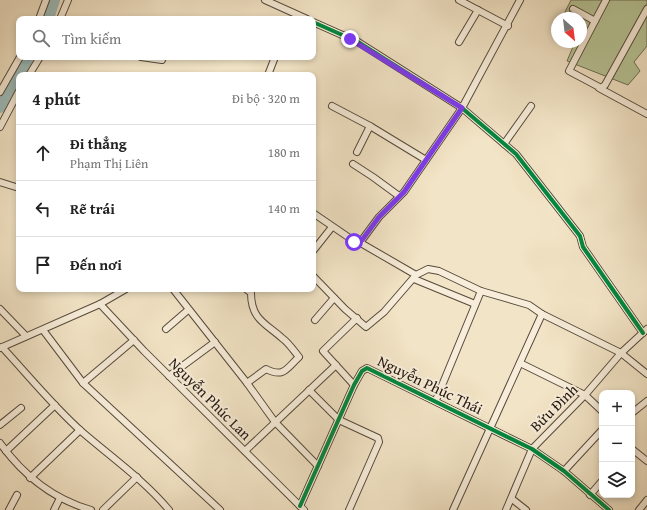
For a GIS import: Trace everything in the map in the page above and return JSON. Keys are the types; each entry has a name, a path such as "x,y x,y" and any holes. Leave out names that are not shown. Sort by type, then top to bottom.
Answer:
{"street":[{"path":"40,16 46,0"},
{"path":"61,16 68,0"},
{"path":"265,0 292,16"},
{"path":"459,0 508,26"},
{"path":"359,242 379,217 399,196 462,108 508,26 520,0"},
{"path":"606,0 569,70 647,114"},
{"path":"598,87 603,88 605,85 647,9"},
{"path":"459,42 478,10"},
{"path":"573,10 595,22"},
{"path":"316,23 358,42 462,108 516,154 580,236 582,247 645,331"},
{"path":"0,92 18,60"},
{"path":"31,72 38,60"},
{"path":"269,72 274,60"},
{"path":"0,127 16,97"},
{"path":"332,106 370,126 426,160"},
{"path":"504,144 531,106"},
{"path":"357,152 370,126"},
{"path":"353,164 399,196"},
{"path":"0,182 16,187"},
{"path":"316,215 332,227 415,277 475,304"},
{"path":"316,247 332,227"},
{"path":"316,279 366,327 384,312 415,277 428,269 439,270 481,291 530,305 542,314 621,353 647,374"},
{"path":"436,400 481,291"},
{"path":"121,292 100,304 1,348 80,430 158,496 169,510"},
{"path":"175,292 247,383 275,422 318,466"},
{"path":"247,383 266,369 276,374 282,373 299,357 284,339 263,322 255,312 251,306 248,292"},
{"path":"315,320 334,298"},
{"name":"Nguyễn Phúc Lan","path":"100,304 169,376 302,508"},
{"path":"0,309 26,336"},
{"path":"166,330 188,310"},
{"path":"453,510 542,314"},
{"path":"354,385 323,351 357,318"},
{"path":"43,330 83,383 220,510"},
{"name":"Bửu Đình","path":"506,510 512,500 532,449 585,395 621,353 645,331"},
{"path":"83,383 134,340"},
{"path":"169,376 215,342"},
{"path":"520,363 585,395 599,408"},
{"path":"245,451 336,365"},
{"name":"Nguyễn Phúc Thái","path":"302,508 318,466 340,420 354,385 362,371 367,368 436,400 532,449 564,471 609,510"},
{"path":"310,390 340,420 378,438 379,442 349,510"},
{"path":"635,411 647,401"},
{"path":"6,451 55,405"},
{"path":"0,425 21,408"},
{"path":"30,478 80,430"},
{"path":"564,471 599,433"},
{"path":"0,443 30,478 76,508 91,510"},
{"path":"635,451 647,461"},
{"path":"103,510 137,478"},
{"path":"590,495 599,484"},
{"path":"9,510 17,495"},
{"path":"54,510 60,498"},
{"path":"512,500 526,510"},
{"path":"639,510 647,500"}],"green space":[{"path":"571,0 647,0 647,46 634,62 640,71 628,85 567,61 572,48 587,48 587,12 565,12"}],"waterway":[{"path":"49,16 54,0"},
{"path":"20,72 26,60"},
{"path":"0,107 16,78"}],"cycle path":[{"path":"316,23 358,42 462,108 516,154 580,236 583,247 643,333"},
{"path":"300,506 354,385 362,371 367,368 532,449 564,471 609,510"}],"route":[{"path":"350,39 358,42 462,108 404,192 379,217 362,240 359,242 354,242"}]}
